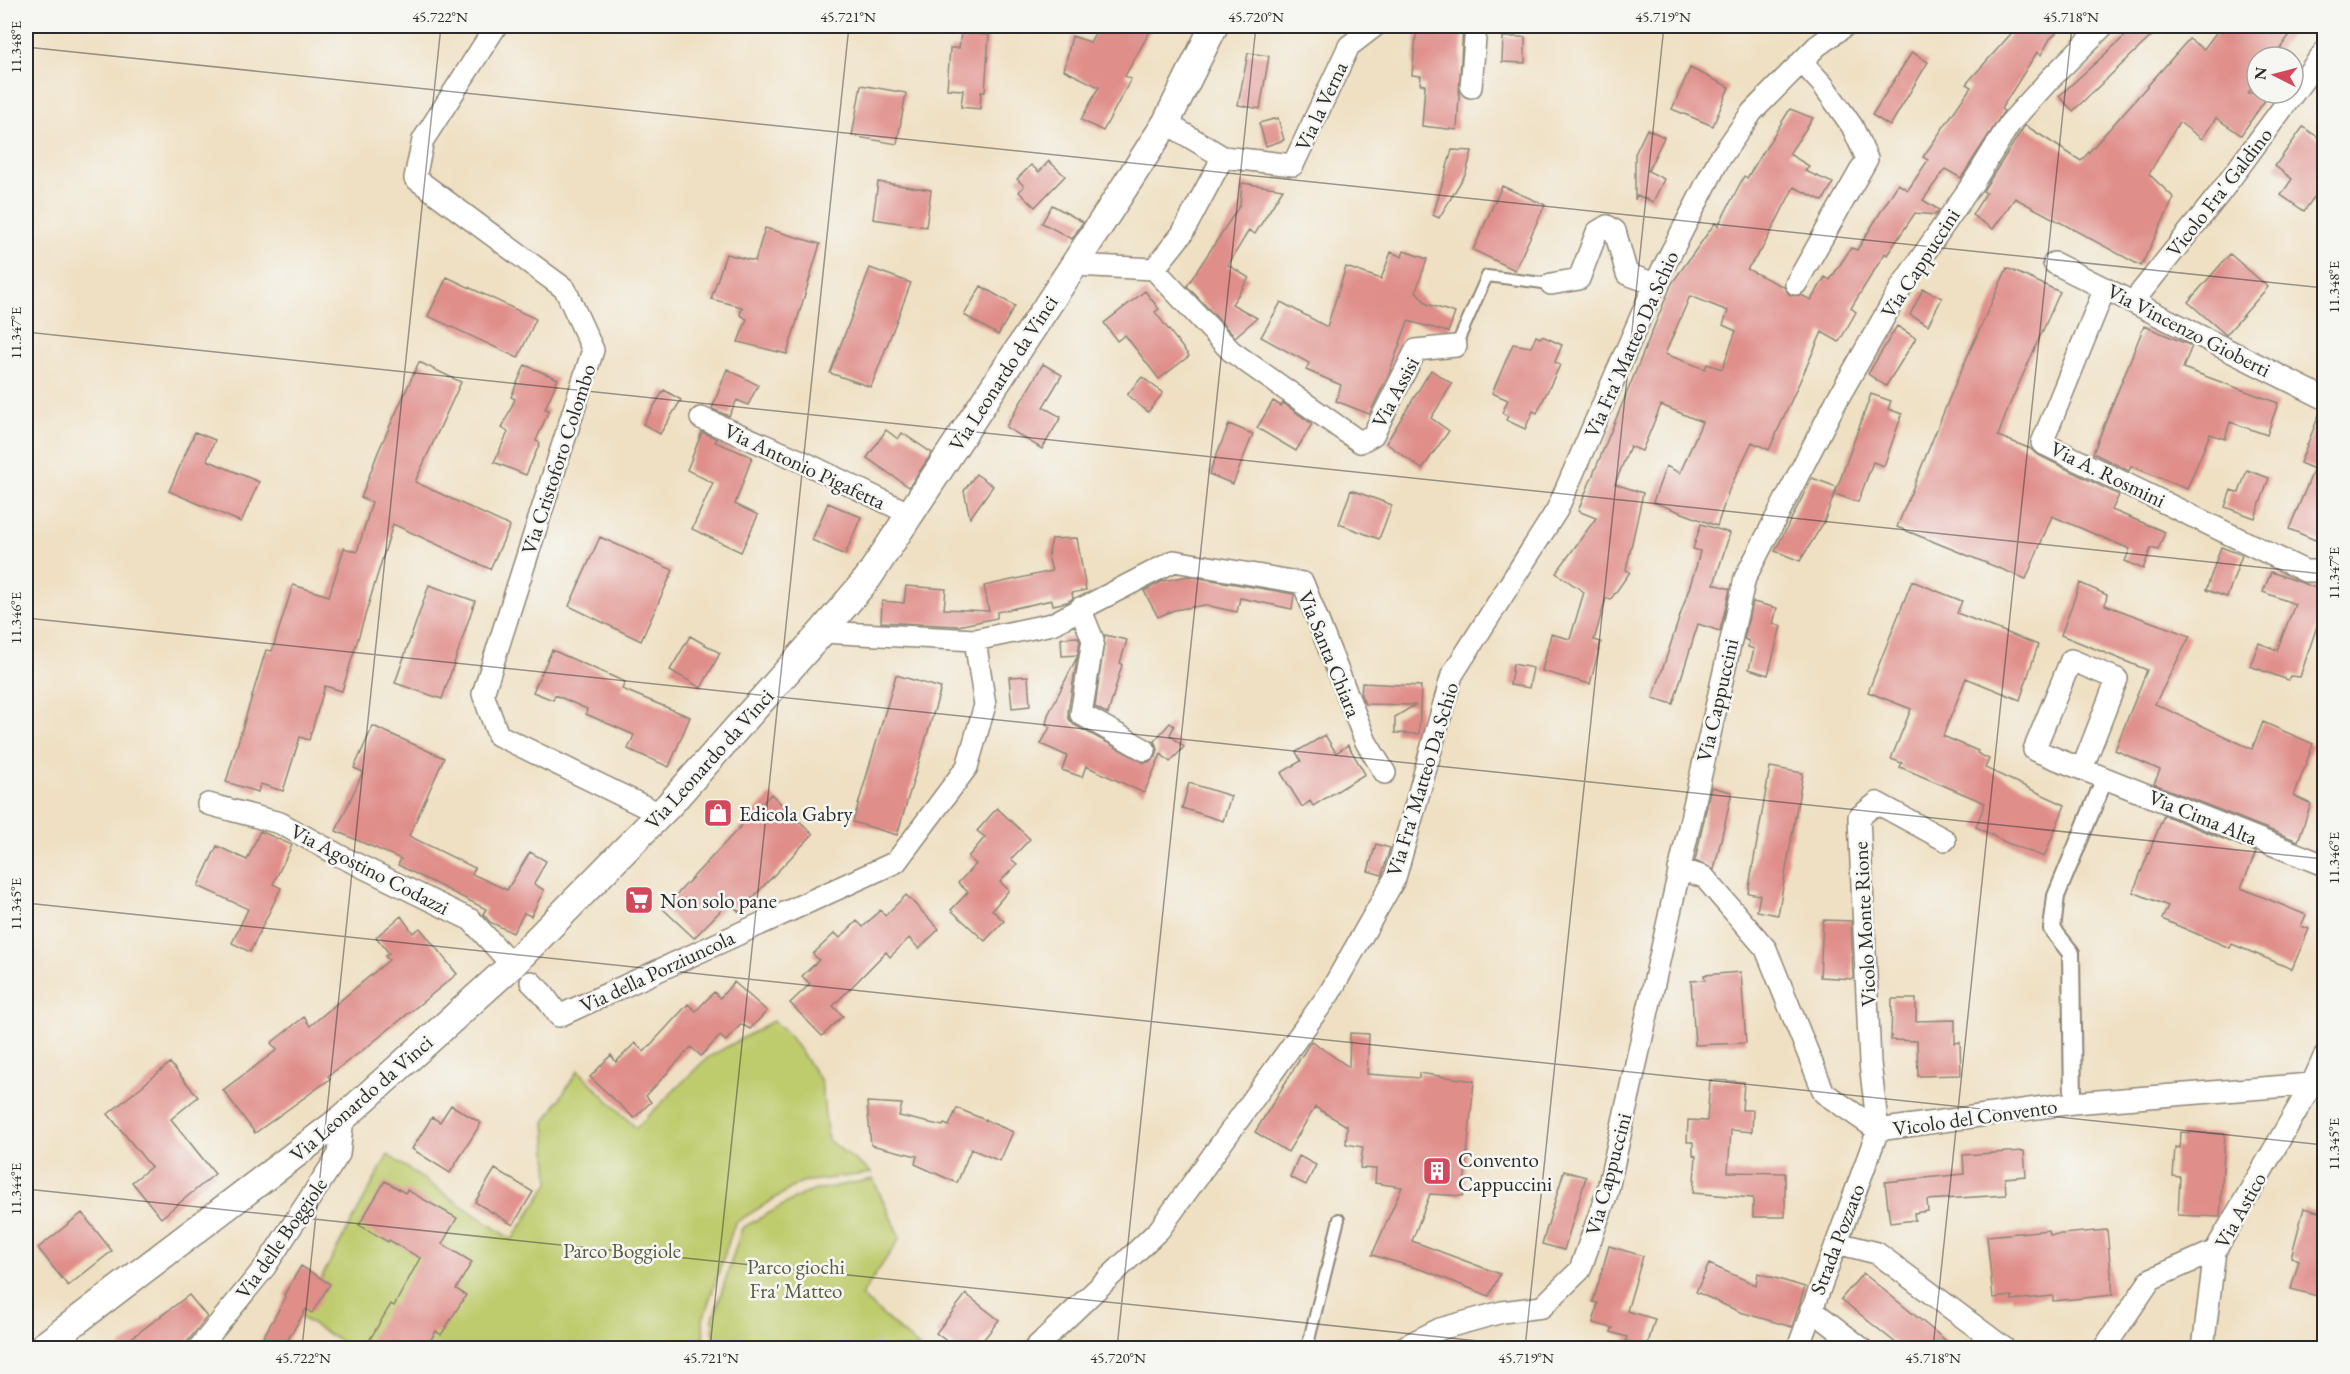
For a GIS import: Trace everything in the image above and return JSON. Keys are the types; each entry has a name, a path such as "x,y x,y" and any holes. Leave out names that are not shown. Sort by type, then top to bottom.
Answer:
{"street":[{"name":"Via Cristoforo Colombo","path":"496,26 423,140 416,178 565,289 593,350 483,694 498,735 660,814"},
{"name":"Via Leonardo da Vinci","path":"41,1348 344,1118 522,974 868,578 1166,123 1214,26"},
{"name":"Via la Verna","path":"1223,157 1293,165 1349,46 1375,26"},
{"path":"1471,87 1476,26"},
{"name":"Via Fra' Matteo Da Schio","path":"1038,1347 1159,1230 1329,994 1395,878 1452,675 1557,510 1655,284 1718,161 1752,112 1817,46 1845,26"},
{"name":"Via Cappuccini","path":"1402,1348 1440,1329 1502,1312 1542,1307 1580,1270 1607,1193 1745,579 1839,398 1904,284 1973,183 2010,123 2103,26"},
{"name":"Vicolo Fra' Galdino","path":"2133,302 2220,193 2325,52"},
{"path":"1796,284 1867,159 1852,126 1823,85 1803,62"},
{"path":"1074,265 1154,269 1182,234 1223,157 1166,123"},
{"name":"Via Assisi","path":"1551,284 1579,279 1597,232 1607,226 1615,231 1626,274 1655,284"},
{"name":"Via Vincenzo Gioberti","path":"2054,263 2325,398"},
{"name":"Via Assisi","path":"1154,269 1231,351 1360,442 1373,435 1416,350 1456,346"},
{"name":"Via A. Rosmini","path":"2105,288 2042,443 2305,571 2325,571"},
{"name":"Via Antonio Pigafetta","path":"701,418 801,461 910,514"},
{"name":"Via Santa Chiara","path":"822,632 975,640 1052,624 1174,561 1303,583 1366,742 1385,773"},
{"path":"1080,608 1093,640 1081,714 1145,750"},
{"name":"Via della Porziuncola","path":"522,974 543,994 559,1016 896,862 967,767 985,705 975,640"},
{"name":"Via Cima Alta","path":"2082,769 2117,679 2071,660 2034,750 2082,769 2105,778 2325,865"},
{"path":"2073,1104 2071,952 2052,929 2056,896 2105,778"},
{"name":"Vicolo Monte Rione","path":"1878,1130 1870,1063 1859,817 1878,803 1945,840"},
{"name":"Via Agostino Codazzi","path":"208,804 280,823 342,857 471,920 522,974"},
{"name":"Vicolo del Convento","path":"1678,869 1704,877 1766,949 1824,1093 1878,1130 2073,1104 2312,1084"},
{"path":"2312,1084 2325,1057"},
{"name":"Via Astico","path":"2203,1348 2215,1251 2312,1084"},
{"name":"Via delle Boggiole","path":"199,1348 265,1267 339,1155 344,1118"},
{"name":"Strada Pozzato","path":"1798,1348 1878,1130"},
{"path":"1837,1243 1877,1253 2004,1348"},
{"path":"2104,1348 2151,1279 2215,1251"},
{"path":"1811,1310 1861,1348"}],"lane":[{"name":"Via Assisi","path":"1456,346 1486,276 1551,284"},
{"path":"1307,1348 1339,1219"}],"green space":[{"name":"Parco Boggiole","path":"773,1021 789,1035 821,1081 828,1140 872,1173 801,1182 735,1223 703,1319 704,1348 347,1348 348,1346 300,1317 388,1155 512,1240 549,1183 545,1122 578,1070 636,1128 707,1058"},
{"name":"Parco giochi Fra' Matteo","path":"873,1179 900,1238 861,1296 920,1348 714,1348 713,1319 742,1228 807,1192"}],"building":[{"path":"1099,26 1153,26 1125,76 1131,79 1103,131 1081,120 1099,87 1064,70 1072,36 1090,42"},
{"path":"1417,26 1463,26 1457,130 1422,126 1425,85 1420,84 1421,76 1412,75"},
{"path":"2018,26 2063,26 2050,39 2041,55 2037,52 2001,109 2004,111 1961,178 1945,169 1923,200 1939,210 1935,215 1915,213 1887,255 1885,253 1851,308 1856,312 1839,342 1822,332 1769,450 1752,442 1729,490 1717,526 1653,502 1666,466 1680,473 1702,422 1661,405 1642,451 1630,446 1615,484 1643,493 1626,570 1630,572 1611,599 1606,598 1594,640 1601,642 1590,684 1542,671 1551,634 1570,639 1584,592 1556,573 1596,518 1578,511 1672,283 1715,223 1718,226 1744,176 1747,178 1790,109 1813,118 1789,154 1809,166 1805,171 1833,183 1823,201 1794,187 1762,249 1747,269 1784,287 1790,295 1801,295 1811,300 1825,277 1830,280 1851,248 1857,250 1898,184 1908,190 1928,160 1923,157 1971,87 1966,84","holes":["1690,296 1728,311 1723,325 1736,331 1722,369 1707,364 1705,369 1665,354"]},
{"path":"2136,26 2162,26 2073,111 2059,96"},
{"path":"2221,26 2296,26 2283,45 2245,45 2245,105 2262,105 2241,135 2216,118 2202,139 2179,122 2149,174 2174,198 2141,266 2015,198 1993,229 1972,215 1986,193 1983,191 2025,125 2081,161 2189,39 2204,49"},
{"path":"961,33 989,35 985,92 981,92 980,109 961,107 963,90 947,89 950,48 959,48"},
{"path":"1503,37 1525,37 1525,63 1502,62"},
{"path":"1912,52 1928,62 1890,126 1872,115"},
{"path":"1248,53 1269,56 1260,109 1238,105"},
{"path":"1690,68 1729,87 1713,126 1672,109"},
{"path":"861,85 906,93 897,144 852,136"},
{"path":"1278,118 1284,140 1266,146 1259,123"},
{"path":"2303,127 2325,142 2325,182 2304,211 2281,195 2292,179 2275,166"},
{"path":"1647,129 1664,137 1648,171 1664,179 1653,202 1637,195 1635,200 1635,154"},
{"path":"1452,150 1472,151 1466,173 1439,218 1433,215"},
{"path":"1049,161 1065,176 1035,207 1019,192 1024,186 1017,179 1031,165 1039,172"},
{"path":"878,182 931,190 926,227 873,219"},
{"path":"1242,183 1283,189 1255,234 1249,230 1228,265 1249,278 1232,304 1257,318 1235,337 1187,286 1240,205"},
{"path":"1502,186 1545,205 1515,270 1473,250"},
{"path":"1052,205 1083,222 1072,239 1042,223"},
{"path":"765,228 820,244 787,354 738,342 747,319 740,315 742,307 711,299 726,254 755,261"},
{"path":"1404,251 1427,259 1416,291 1427,304 1455,313 1448,332 1408,321 1389,374 1369,414 1336,401 1341,385 1306,370 1309,363 1261,337 1281,302 1327,327 1346,267 1381,279 1391,252 1402,257"},
{"path":"2230,254 2268,287 2226,335 2188,302"},
{"path":"870,268 911,283 871,387 830,373"},
{"path":"2007,268 2060,292 1998,436 2031,449 2036,454 2119,495 2112,510 2165,532 2158,550 2151,548 2143,569 2125,561 2130,549 2052,516 2026,579 1897,527 1956,382"},
{"path":"447,277 536,319 518,358 428,316"},
{"path":"981,286 1015,306 998,335 964,315"},
{"path":"1923,289 1942,298 1928,325 1910,315"},
{"path":"1145,291 1159,309 1155,312 1189,356 1159,379 1125,335 1117,341 1104,323"},
{"path":"1897,326 1916,338 1886,386 1868,374"},
{"path":"2144,326 2192,346 2183,368 2278,403 2267,435 2230,422 2225,439 2210,434 2187,489 2131,466 2129,471 2093,453"},
{"path":"1536,336 1540,338 1542,336 1562,345 1555,362 1560,365 1537,413 1533,411 1525,429 1506,420 1508,416 1502,413 1508,400 1492,393 1513,344 1531,347"},
{"path":"419,362 461,382 415,482 510,526 490,569 393,524 342,691 325,686 309,740 300,737 283,791 260,784 258,792 226,782 266,650 272,651 293,585 329,596 344,548 357,552 372,502 361,498 378,452"},
{"path":"1043,364 1062,375 1043,407 1061,417 1042,449 1006,427"},
{"path":"525,365 558,379 545,409 549,410 536,441 540,443 526,475 494,462 508,432 502,428 515,399 511,397"},
{"path":"727,369 758,385 748,405 737,400 729,416 712,409"},
{"path":"1431,370 1452,384 1431,418 1449,431 1422,469 1386,443"},
{"path":"1142,377 1163,393 1148,412 1127,395"},
{"path":"664,390 681,400 660,434 643,424"},
{"path":"1871,394 1891,401 1888,409 1902,414 1884,466 1873,462 1858,502 1835,494"},
{"path":"1273,401 1281,406 1283,403 1312,424 1296,451 1257,428"},
{"path":"2321,410 2325,411 2325,544 2289,529 2314,469 2300,463"},
{"path":"1229,424 1253,434 1233,484 1209,474"},
{"path":"886,430 898,439 902,433 932,453 909,487 867,458"},
{"path":"195,432 215,440 207,460 259,482 241,522 169,491"},
{"path":"702,432 717,439 715,442 752,457 735,504 758,515 741,552 692,529 713,483 687,470"},
{"path":"2247,470 2269,478 2255,518 2225,507 2231,490 2239,493"},
{"path":"976,474 993,486 970,518 964,491"},
{"path":"1812,478 1837,487 1824,522 1800,561 1775,551"},
{"path":"1351,490 1392,505 1379,539 1339,524"},
{"path":"828,503 861,517 845,555 812,540"},
{"path":"1701,524 1730,533 1714,584 1730,589 1720,631 1698,624 1673,704 1653,698 1696,567 1700,551 1693,549"},
{"path":"600,537 673,570 641,641 569,606"},
{"path":"1077,538 1086,590 1072,593 1073,598 1067,602 1053,605 1052,600 997,612 997,618 958,626 881,622 882,601 904,603 906,586 946,589 944,609 989,611 984,586 1052,571 1048,556 1052,539"},
{"path":"2221,547 2242,555 2227,597 2206,590"},
{"path":"2271,572 2325,591 2319,609 2322,611 2300,677 2290,676 2288,680 2250,666 2259,643 2277,650 2295,604 2263,592"},
{"path":"1188,576 1294,594 1292,609 1240,598 1237,612 1205,605 1174,610 1158,617 1144,591 1163,581"},
{"path":"1912,581 1962,601 1957,613 2038,645 2020,700 1966,678 1943,736 1978,751 1977,753 1989,759 1985,768 2065,805 2044,857 2007,843 1976,827 1985,803 1900,767 1902,763 1891,759 1911,709 1868,692"},
{"path":"2080,583 2107,595 2105,605 2190,636 2155,704 2252,749 2263,722 2313,744 2294,796 2311,804 2298,841 2154,784 2160,770 2115,750 2147,670 2061,635"},
{"path":"429,585 475,601 442,699 395,683"},
{"path":"1753,602 1777,608 1773,624 1781,626 1768,675 1749,669 1754,649 1748,647 1749,641 1744,639"},
{"path":"1105,635 1127,640 1108,714 1095,707"},
{"path":"690,636 720,653 701,688 670,670"},
{"path":"1078,637 1080,641 1078,655 1062,656 1061,638"},
{"path":"552,650 625,682 622,689 690,717 669,767 628,749 634,735 586,714 587,709 555,695 553,700 533,692"},
{"path":"1077,656 1068,712 1069,719 1074,725 1145,763 1156,757 1158,749 1154,741 1170,723 1174,726 1170,735 1184,747 1170,762 1161,754 1144,793 1086,766 1082,777 1062,770 1067,756 1041,744 1050,727 1046,724 1048,715"},
{"path":"1513,664 1533,668 1529,688 1510,685"},
{"path":"896,675 941,688 897,835 853,822"},
{"path":"1028,676 1030,706 1012,708 1009,677"},
{"path":"1362,683 1421,686 1419,734 1395,733 1395,717 1415,705 1365,704 1361,695"},
{"path":"373,726 444,758 409,836 475,868 472,874 507,890 530,852 546,861 534,884 544,890 531,916 524,913 513,933 490,922 483,914 486,909 398,865 401,859 336,831 363,772 354,768"},
{"path":"1325,735 1336,753 1348,745 1365,774 1313,806 1310,801 1302,807 1281,773 1301,761 1296,752"},
{"path":"1770,767 1803,773 1778,915 1757,911 1760,895 1748,893"},
{"path":"1189,783 1231,796 1223,821 1182,808"},
{"path":"1711,787 1732,792 1714,870 1695,861"},
{"path":"771,794 813,834 739,912 729,902 694,938 663,909"},
{"path":"997,808 1030,839 1011,859 1017,864 1000,882 1009,890 992,910 1004,921 985,941 951,910 968,892 958,883 976,864 968,857 985,837 977,831"},
{"path":"2164,815 2256,852 2241,888 2306,915 2301,926 2309,929 2292,969 2232,944 2230,948 2162,919 2168,906 2133,892"},
{"path":"260,831 292,845 273,884 281,888 250,952 232,943 248,909 198,886 217,846 247,860"},
{"path":"1376,844 1390,848 1382,875 1368,871"},
{"path":"906,895 939,929 919,949 909,938 890,957 886,952 833,1006 843,1016 822,1036 790,1003 810,984 802,976 819,960 813,954 835,933 840,938 857,921 863,927 880,910 885,916"},
{"path":"401,916 413,933 420,928 457,974 328,1076 330,1079 255,1133 223,1090 277,1050 271,1043 304,1017 310,1026 389,960 385,956 389,953 376,937"},
{"path":"1823,920 1851,921 1853,979 1820,977"},
{"path":"1741,972 1746,1043 1695,1045 1691,981 1705,980 1704,975"},
{"path":"734,982 767,1011 750,1029 741,1024 726,1041 720,1036 701,1056 691,1047 646,1096 651,1102 634,1118 590,1077 611,1055 616,1062 635,1043 644,1052 688,1004 696,1011 714,992 720,998"},
{"path":"1892,999 1916,999 1916,1021 1955,1020 1955,1043 1960,1042 1961,1075 1918,1076 1917,1041 1891,1040"},
{"path":"1350,1033 1369,1034 1367,1074 1419,1078 1419,1073 1474,1081 1463,1196 1430,1194 1412,1241 1500,1274 1489,1296 1426,1271 1372,1255 1402,1187 1375,1183 1376,1169 1360,1168 1363,1147 1346,1144 1347,1126 1315,1107 1288,1152 1255,1132 1311,1041 1349,1067"},
{"path":"170,1063 198,1097 171,1119 215,1174 161,1218 132,1182 151,1167 108,1114"},
{"path":"1710,1080 1744,1082 1742,1110 1753,1110 1752,1132 1731,1130 1728,1172 1785,1173 1785,1217 1753,1217 1753,1198 1693,1193 1696,1156 1693,1155 1693,1142 1687,1142 1688,1120 1707,1121"},
{"path":"867,1102 902,1104 899,1116 943,1126 944,1124 949,1126 957,1108 1013,1132 1000,1161 971,1149 957,1183 915,1164 917,1156 871,1145"},
{"path":"451,1105 481,1123 450,1173 412,1149 432,1117 440,1122"},
{"path":"2181,1132 2225,1134 2220,1217 2178,1215 2180,1177 2173,1176 2175,1147 2180,1148"},
{"path":"2024,1151 2026,1176 2005,1178 2006,1195 1927,1200 1928,1211 1914,1213 1915,1220 1890,1223 1885,1182 1964,1174 1963,1155"},
{"path":"1299,1156 1316,1165 1306,1185 1290,1177"},
{"path":"495,1169 533,1192 513,1225 475,1202"},
{"path":"1564,1171 1586,1177 1564,1250 1542,1244"},
{"path":"385,1181 405,1193 407,1190 457,1218 442,1244 472,1262 456,1289 466,1295 441,1335 436,1331 426,1348 371,1348 375,1342 370,1339 391,1304 394,1306 420,1258 359,1225"},
{"path":"2304,1208 2325,1214 2325,1298 2291,1289 2299,1260 2291,1257"},
{"path":"82,1213 112,1251 68,1286 38,1248"},
{"path":"2049,1230 2050,1235 2107,1230 2113,1295 2053,1301 2053,1296 2012,1300 2012,1296 1993,1298 1987,1236"},
{"path":"1609,1246 1643,1256 1627,1311 1655,1319 1647,1347 1626,1341 1627,1337 1611,1332 1613,1328 1593,1323 1598,1303 1593,1302"},
{"path":"1709,1264 1756,1285 1758,1273 1805,1287 1792,1327 1740,1312 1696,1292"},
{"path":"301,1266 330,1284 312,1313 306,1309 283,1348 275,1348 261,1341"},
{"path":"1863,1273 1955,1348 1902,1348 1841,1299"},
{"path":"966,1294 999,1320 977,1348 956,1348 936,1333"},
{"path":"189,1295 207,1317 188,1341 179,1348 118,1348"}],"place":[{"name":"Edicola Gabry","path":"718,813"},
{"name":"Non solo pane","path":"639,900"},
{"name":"Convento Cappuccini","path":"1437,1171"}]}
